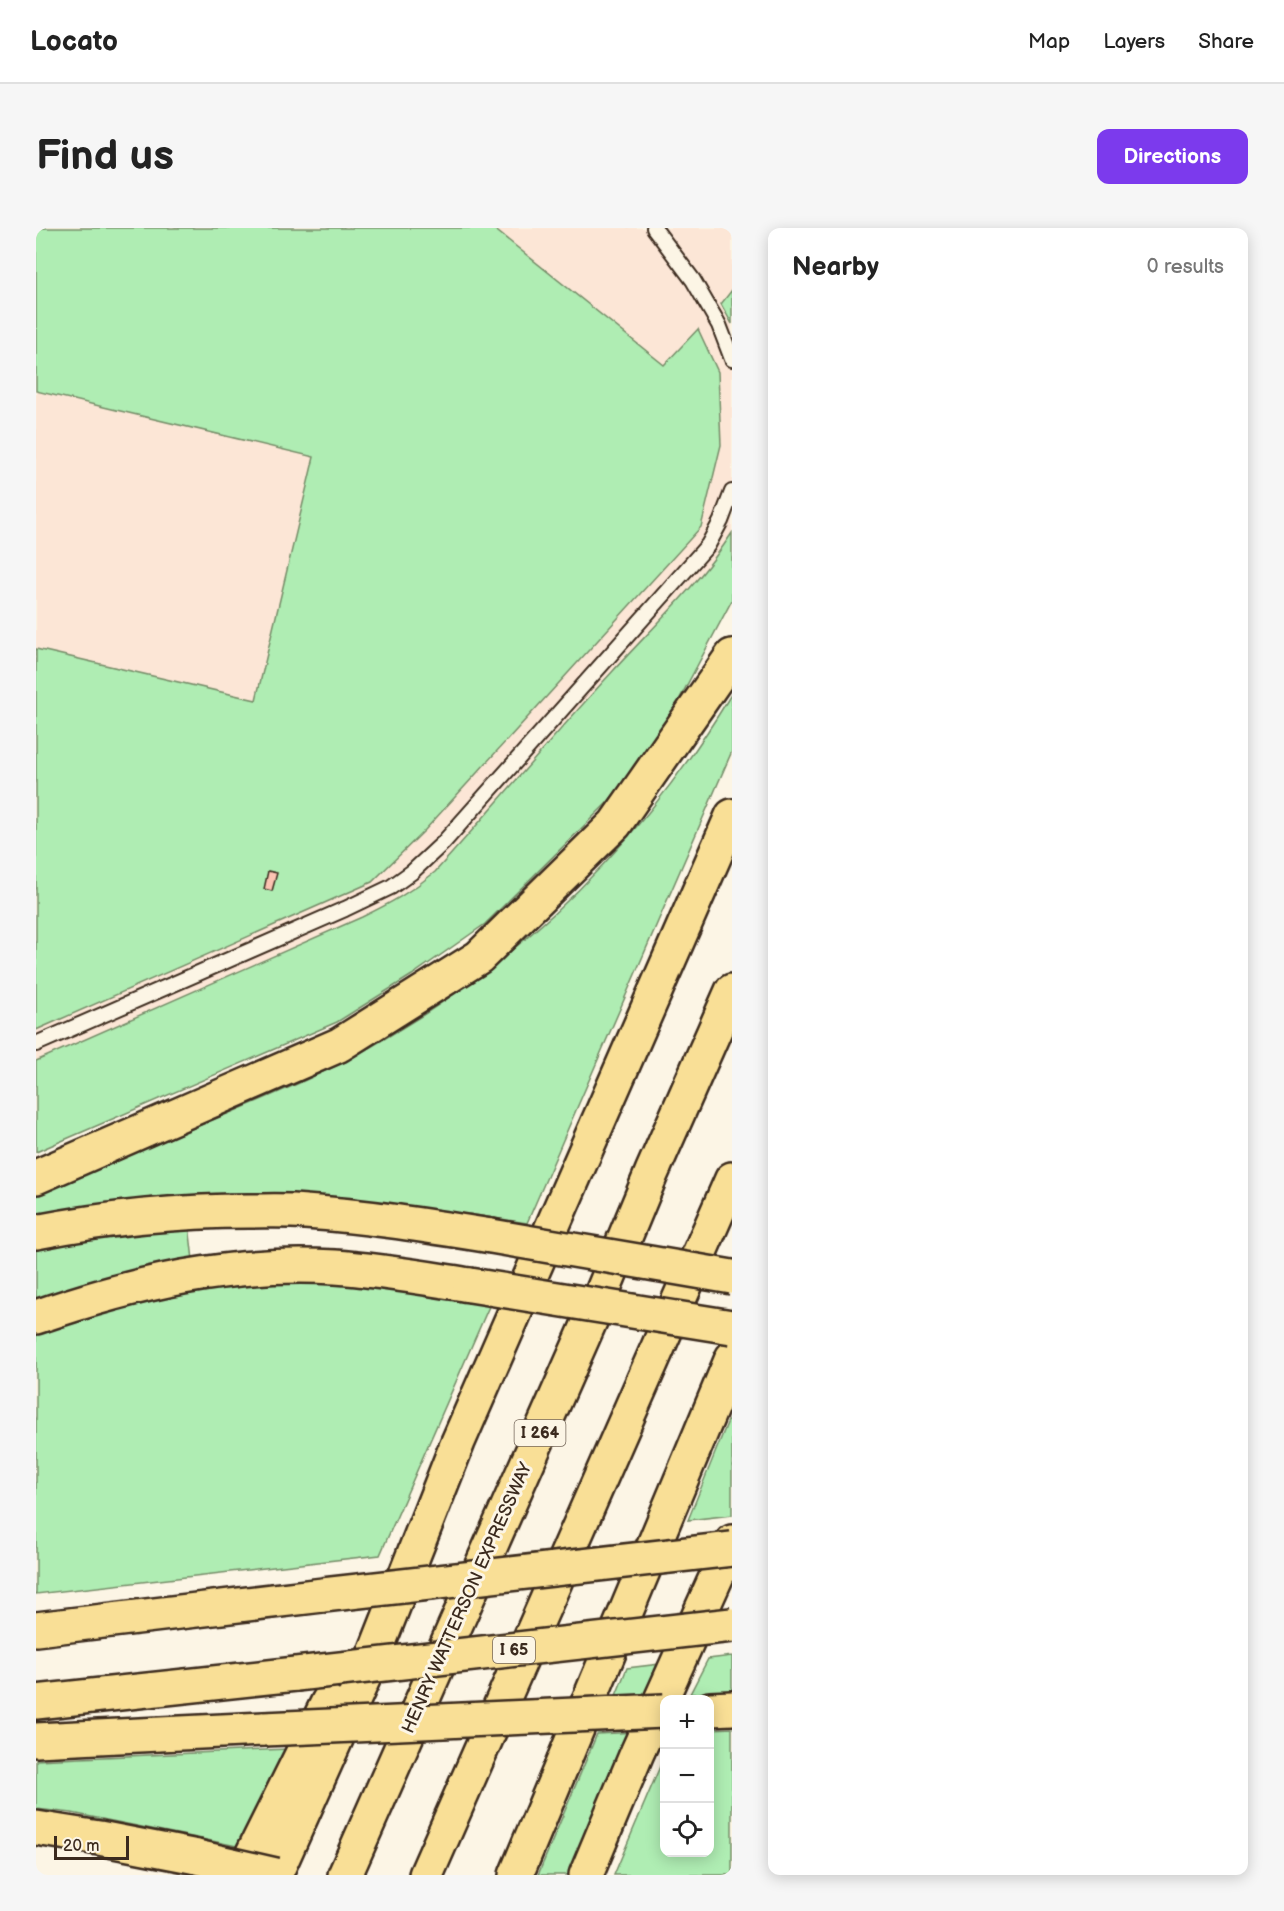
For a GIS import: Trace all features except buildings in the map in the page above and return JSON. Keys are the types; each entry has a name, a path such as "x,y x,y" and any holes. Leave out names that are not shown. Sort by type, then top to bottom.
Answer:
{"highway":[{"path":"36,1177 339,1045 479,957 615,824 732,656"},
{"path":"36,1828 197,1857 276,1875 371,1660 458,1442 732,816"},
{"name":"HENRY WATTERSON EXPRESSWAY","path":"345,1875 594,1312 652,1172 732,991"},
{"path":"426,1875 732,1179"},
{"path":"36,1232 140,1215 196,1211 303,1211 398,1221 732,1276"},
{"path":"36,1317 93,1298 170,1278 237,1269 290,1267 368,1270 732,1327"},
{"path":"516,1875 732,1358"},
{"path":"586,1875 637,1753 732,1542"},
{"path":"36,1629 732,1549"},
{"path":"242,1875 350,1659 394,1604"},
{"name":"I 65","path":"36,1702 732,1625"},
{"path":"36,1740 660,1711"}],"lane":[{"path":"654,228 693,280 719,325 732,359"},
{"path":"36,1044 345,909 391,887 412,872 443,843 708,544 721,521 732,492"}],"shaded area":[{"path":"36,228 732,228 732,578 487,855 36,1088"}],"green space":[{"path":"36,228 493,228 664,365 698,329 718,372 721,445 701,527 425,830 372,882 36,1030 36,649 256,700 314,457 36,391"},
{"path":"732,290 732,324 721,304"},
{"path":"732,533 732,600 671,715 640,761 607,803 485,924 412,975 337,1022 36,1152 36,1061 362,917 400,897 426,879 435,872 590,696 691,587"},
{"path":"732,693 732,751 527,1223 469,1214 468,1216 72,1209 36,1215 36,1195 331,1068 423,1015 470,983 557,911 634,831 669,787"},
{"path":"189,1225 193,1260 140,1269 89,1282 36,1301 36,1245"},
{"path":"258,1281 375,1284 490,1304 380,1555 36,1594 36,1331 145,1298"},
{"path":"732,1411 732,1515 688,1520"},
{"path":"732,1656 732,1692 690,1694 708,1659"},
{"path":"669,1663 655,1696 615,1698 627,1668"},
{"path":"732,1728 732,1875 614,1875 660,1766 660,1857 714,1857 714,1729"},
{"path":"639,1732 578,1875 538,1875 597,1734"},
{"path":"288,1749 237,1846 72,1813 36,1809 36,1760"}]}
